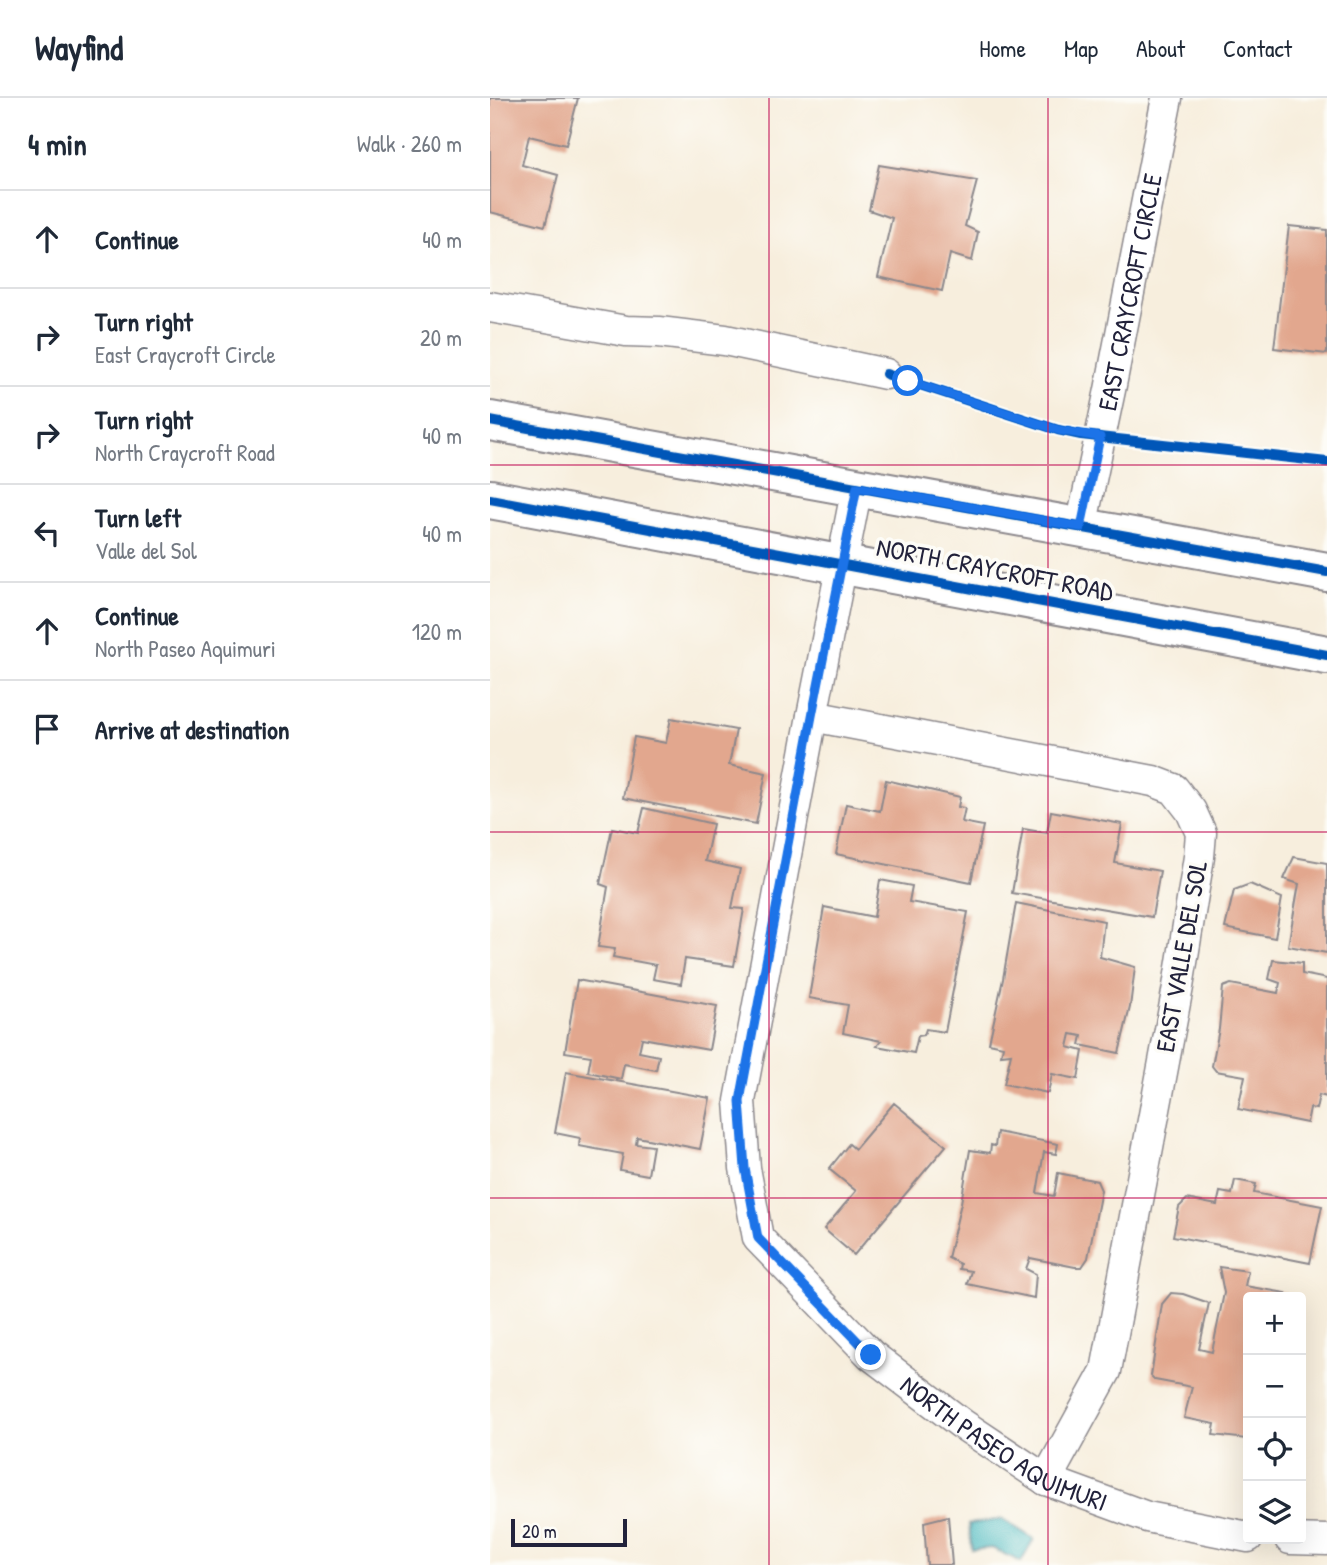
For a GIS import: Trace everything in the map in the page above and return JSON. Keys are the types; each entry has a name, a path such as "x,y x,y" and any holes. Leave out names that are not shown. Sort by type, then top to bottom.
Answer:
{"main road":[{"name":"NORTH CRAYCROFT ROAD","path":"490,421 1327,572"},
{"name":"NORTH CRAYCROFT ROAD","path":"490,499 1327,655"}],"street":[{"name":"EAST CRAYCROFT CIRCLE","path":"1081,527 1167,98"},
{"path":"490,307 626,331 725,340 886,374"},
{"name":"NORTH PASEO AQUIMURI","path":"857,487 740,1101 745,1168 758,1238 871,1355 962,1424 1046,1480 1147,1517 1243,1536"},
{"name":"EAST VALLE DEL SOL","path":"812,716 1153,781 1174,789 1191,811 1200,833 1199,857 1178,987 1106,1371 1046,1480"},
{"path":"1306,1539 1327,1540"}],"water":[{"path":"1002,1519 1034,1539 1021,1562 992,1548 972,1550 969,1524"}],"building":[{"path":"490,98 578,98 566,145 529,136 522,165 558,175 545,226 490,212"},
{"path":"879,165 977,181 965,226 978,232 972,261 950,254 942,291 878,277 892,218 869,210"},
{"path":"1289,226 1327,230 1327,354 1274,348"},
{"path":"671,718 736,730 729,765 766,773 756,824 623,798 634,737 666,743"},
{"path":"886,780 960,797 958,807 965,808 962,822 983,826 971,882 836,854 846,804 880,811"},
{"path":"644,808 713,824 705,861 740,869 732,908 744,909 734,966 685,959 681,984 653,979 656,965 613,957 615,949 598,947 608,887 600,884 612,828 638,833"},
{"path":"1051,811 1122,824 1115,863 1160,871 1152,917 1012,893 1023,829 1047,833"},
{"path":"1294,857 1327,863 1327,953 1288,946 1299,884 1284,879"},
{"path":"880,880 912,886 909,902 968,912 945,1032 926,1029 924,1035 918,1036 914,1053 877,1046 881,1041 843,1033 848,1005 809,998 824,907 874,917"},
{"path":"1250,884 1282,898 1275,938 1225,928 1234,890"},
{"path":"1016,903 1104,921 1100,957 1135,967 1130,1007 1119,1053 1080,1045 1082,1036 1071,1034 1068,1047 1083,1051 1078,1079 1052,1074 1048,1093 1004,1084 1011,1054 1001,1055 1003,1046 989,1043"},
{"path":"1273,960 1302,963 1302,974 1327,979 1327,1097 1319,1095 1316,1109 1310,1108 1307,1123 1238,1109 1245,1076 1216,1071 1212,1066 1223,987 1231,984 1278,993 1280,983 1269,979"},
{"path":"577,980 717,1006 709,1050 642,1038 639,1052 659,1056 656,1070 624,1064 621,1079 588,1072 591,1056 565,1052"},
{"path":"566,1072 710,1098 700,1149 637,1137 636,1144 653,1146 648,1175 620,1170 623,1154 579,1146 580,1138 555,1133"},
{"path":"894,1103 946,1146 854,1255 824,1229 856,1191 829,1169 849,1144 855,1149"},
{"path":"997,1132 1058,1144 1056,1154 1044,1152 1037,1193 1054,1196 1058,1173 1097,1181 1101,1190 1088,1258 1082,1267 1075,1267 1030,1258 1026,1269 1036,1274 1034,1298 967,1284 971,1271 959,1269 960,1264 948,1258 970,1150 990,1153 991,1145 995,1146"},
{"path":"1235,1180 1256,1184 1254,1193 1322,1206 1310,1263 1173,1236 1179,1207 1187,1199 1217,1205 1220,1192 1232,1194"},
{"path":"1219,1267 1248,1271 1245,1286 1280,1292 1243,1292 1243,1439 1213,1435 1215,1424 1184,1418 1192,1387 1155,1380 1151,1376 1162,1304 1171,1293 1209,1303 1199,1349 1212,1352 1224,1293"},
{"path":"948,1516 952,1565 927,1565 924,1522"}],"cycle path":[{"path":"886,374 1081,435 1327,462"},
{"path":"490,421 1327,572"},
{"path":"490,499 1327,655"}],"route":[{"path":"871,1355 758,1238 745,1168 740,1101 857,487 1081,527 1100,437 1058,430 908,381"}]}
